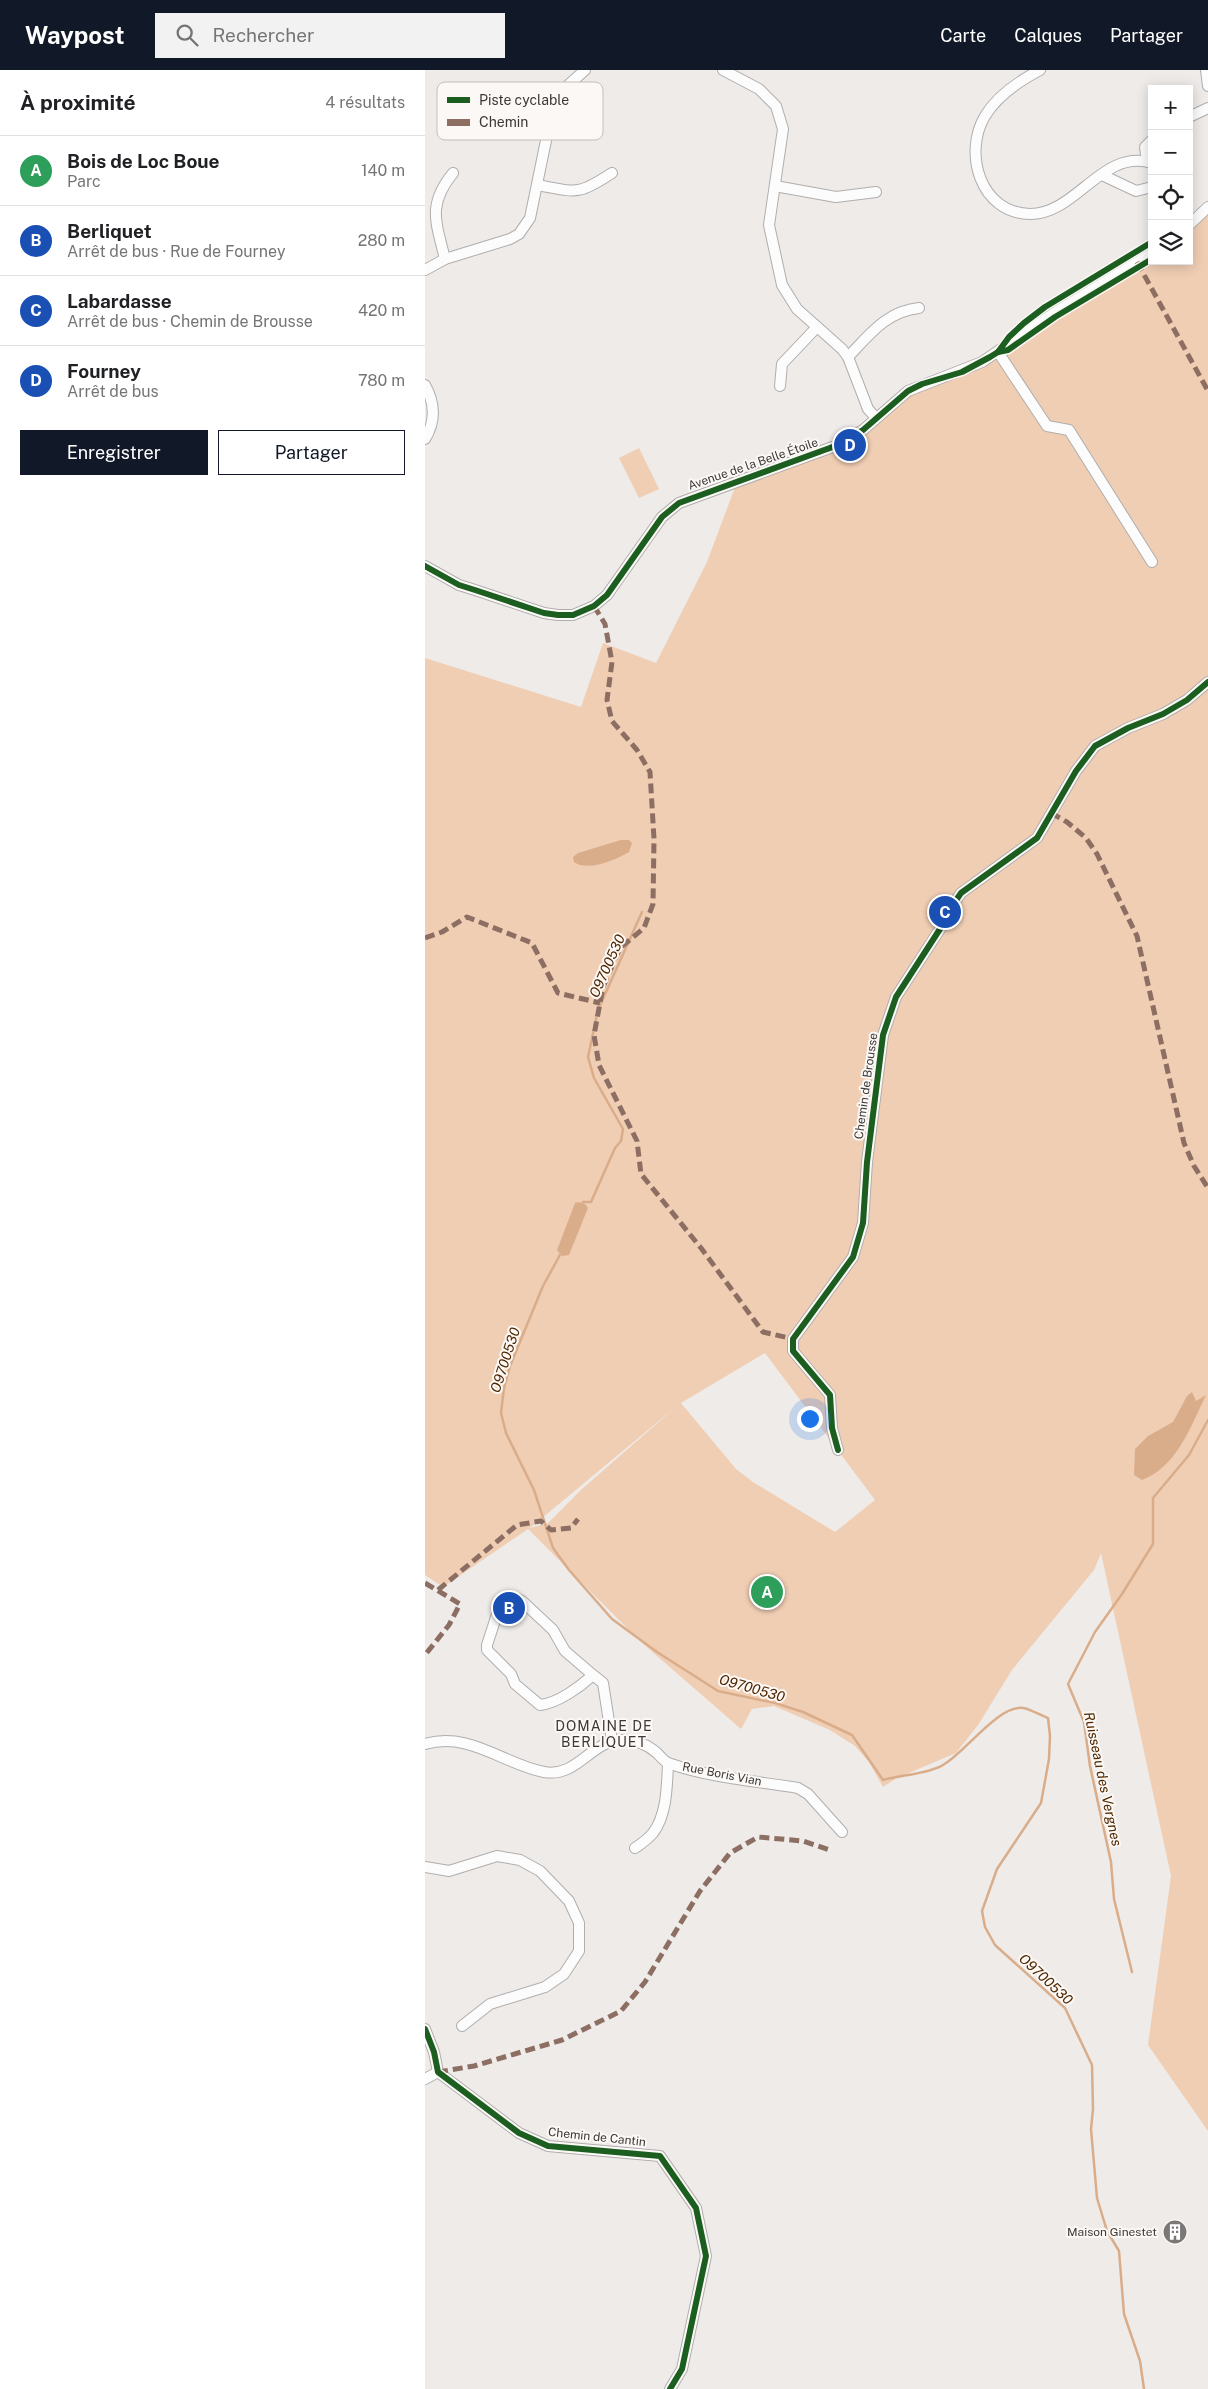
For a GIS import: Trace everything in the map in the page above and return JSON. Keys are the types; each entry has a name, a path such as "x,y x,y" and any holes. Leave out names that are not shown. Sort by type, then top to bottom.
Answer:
{"street":[{"path":"572,82 585,70"},
{"path":"723,70 759,89 776,106 783,129 769,224 782,286 791,302 842,349 848,357 868,409 876,418"},
{"path":"1040,70 1006,93 993,105 980,126 975,155 978,175 983,186 996,202 1004,207 1029,214 1045,212 1059,206 1113,166 1127,161 1148,162"},
{"path":"1205,70 1208,86"},
{"path":"1193,115 1208,108"},
{"path":"425,270 445,259 510,239 519,234 530,218 546,140"},
{"path":"1148,144 1145,147 1148,158"},
{"path":"445,259 434,214 441,188 453,173"},
{"path":"537,185 581,191 612,173"},
{"path":"1102,175 1136,191 1148,188"},
{"path":"775,186 836,197 876,192"},
{"path":"1193,221 1208,207"},
{"name":"Avenue de la Belle Étoile","path":"425,566 459,585 545,613 565,616 580,613 594,606 607,595 663,517 679,503 829,449 853,436 902,394 965,370 998,352 1057,311 1148,255"},
{"path":"848,357 890,317 909,309 919,308"},
{"path":"780,386 782,364 817,327"},
{"path":"998,352 1044,423 1053,428 1064,427 1069,430 1151,555"},
{"path":"425,385 433,405 434,417 425,439"},
{"name":"Chemin de Brousse","path":"838,1450 831,1428 831,1395 793,1351 793,1339 853,1257 861,1232 883,1035 896,997 961,893 1037,838 1076,771 1095,746 1127,728 1163,714 1187,700 1208,682"},
{"path":"425,1744 443,1741 469,1744 537,1770 554,1772 571,1769 599,1747 613,1741 603,1683 565,1651 553,1630 522,1601 517,1598 511,1599 500,1605 487,1650 511,1674 515,1684 540,1705 550,1702 583,1684 593,1676"},
{"name":"Rue Boris Vian","path":"613,1741 632,1741 647,1746 668,1764 691,1770 798,1788 808,1794 842,1832"},
{"path":"635,1848 653,1832 662,1812 668,1764"},
{"path":"425,1867 449,1871 497,1856 520,1860 540,1871 569,1901 579,1923 579,1952 564,1974 545,1987 490,2004 462,2026"},
{"path":"425,2029 434,2052 438,2072 425,2079"},
{"name":"Chemin de Cantin","path":"438,2072 519,2133 548,2146 660,2156 695,2208 706,2256 681,2370 670,2389"}],"shaded area":[{"path":"1208,207 1208,2131 1148,2045 1171,1876 1101,1553 1094,1570 1012,1670 978,1725 956,1753 897,1778 883,1787 869,1762 855,1746 830,1730 774,1706 752,1709 741,1729 641,1642 528,1529 443,1587 425,1575 425,658 581,707 603,643 656,663 707,562 737,482 838,445 897,399 962,372 1148,256 1148,265 1193,265 1193,221","holes":["765,1353 875,1500 835,1532 753,1482 736,1469 681,1403","677,1406 582,1489 548,1523 530,1528"]},
{"path":"639,448 659,489 639,498 619,458"},
{"path":"621,840 629,840 632,843 629,852 617,858 601,864 586,866 574,862 573,857 578,853"},
{"path":"575,1203 585,1204 588,1208 569,1255 562,1256 557,1250"},
{"path":"1192,1392 1196,1401 1206,1395 1174,1456 1165,1466 1142,1480 1134,1475 1135,1449 1148,1436 1173,1422 1187,1396"}],"waterway":[{"name":"O9700530","path":"582,1204 583,1202 591,1202 615,1148 621,1141 623,1129 594,1078 588,1057 598,1010 642,912"},
{"name":"O9700530","path":"561,1253 543,1286 510,1366 504,1388 501,1413 506,1433 534,1490 553,1548 569,1570 612,1619 657,1652 718,1691 775,1703 803,1712 852,1735 883,1780 922,1772 943,1765 993,1721 1013,1709 1023,1708 1048,1718 1050,1736 1049,1759 1041,1803 997,1869 982,1911 985,1927 995,1945 1065,2008 1092,2065 1093,2109 1091,2129 1097,2198 1107,2231 1119,2251 1124,2314 1140,2361 1144,2389"},
{"name":"Ruisseau des Vergnes","path":"1132,1972 1114,1899 1111,1862 1090,1766 1084,1722 1068,1684 1095,1632 1122,1594 1153,1544 1153,1498 1189,1455 1208,1420"}],"marked path":[{"path":"1137,262 1208,391"},
{"path":"594,606 605,624 612,662 607,700 612,721 637,750 650,772 654,839 653,904 644,928 620,948 603,987 594,1035 599,1065 637,1141 641,1174 701,1248 763,1332 793,1339"},
{"path":"1051,813 1067,822 1086,838 1097,854 1137,936 1184,1143 1194,1166 1208,1188"},
{"path":"425,938 442,932 467,917 532,943 558,993 600,1003"},
{"path":"438,1590 517,1525 541,1521 551,1530 571,1528 578,1519"},
{"path":"425,1583 460,1604 449,1625 425,1655"},
{"path":"438,2072 474,2066 562,2040 621,2011 645,1982 700,1891 730,1853 758,1837 803,1841 830,1850"}],"cycle path":[{"path":"425,566 459,585 544,613 573,615 594,606 607,595 662,517 679,503 838,445 863,430 908,391 922,384 962,372 998,352 1009,337 1045,307 1148,244"},
{"path":"998,352 1008,350 1055,317 1148,261"},
{"path":"838,1450 832,1428 830,1395 793,1351 793,1339 853,1257 863,1223 867,1162 883,1035 896,997 961,893 1037,838 1076,771 1095,746 1128,728 1163,714 1187,700 1208,682"},
{"path":"425,2029 434,2052 438,2072 519,2133 548,2146 660,2156 696,2208 706,2256 682,2369 670,2389"}],"place":[{"name":"Fourney","path":"850,445"},
{"name":"Labardasse","path":"945,912"},
{"name":"Bois de Loc Boue","path":"767,1592"},
{"name":"Berliquet","path":"509,1608"},
{"name":"Maison Ginestet","path":"1175,2232"}],"district":[{"name":"DOMAINE DE BERLIQUET","path":"604,1734"}]}
